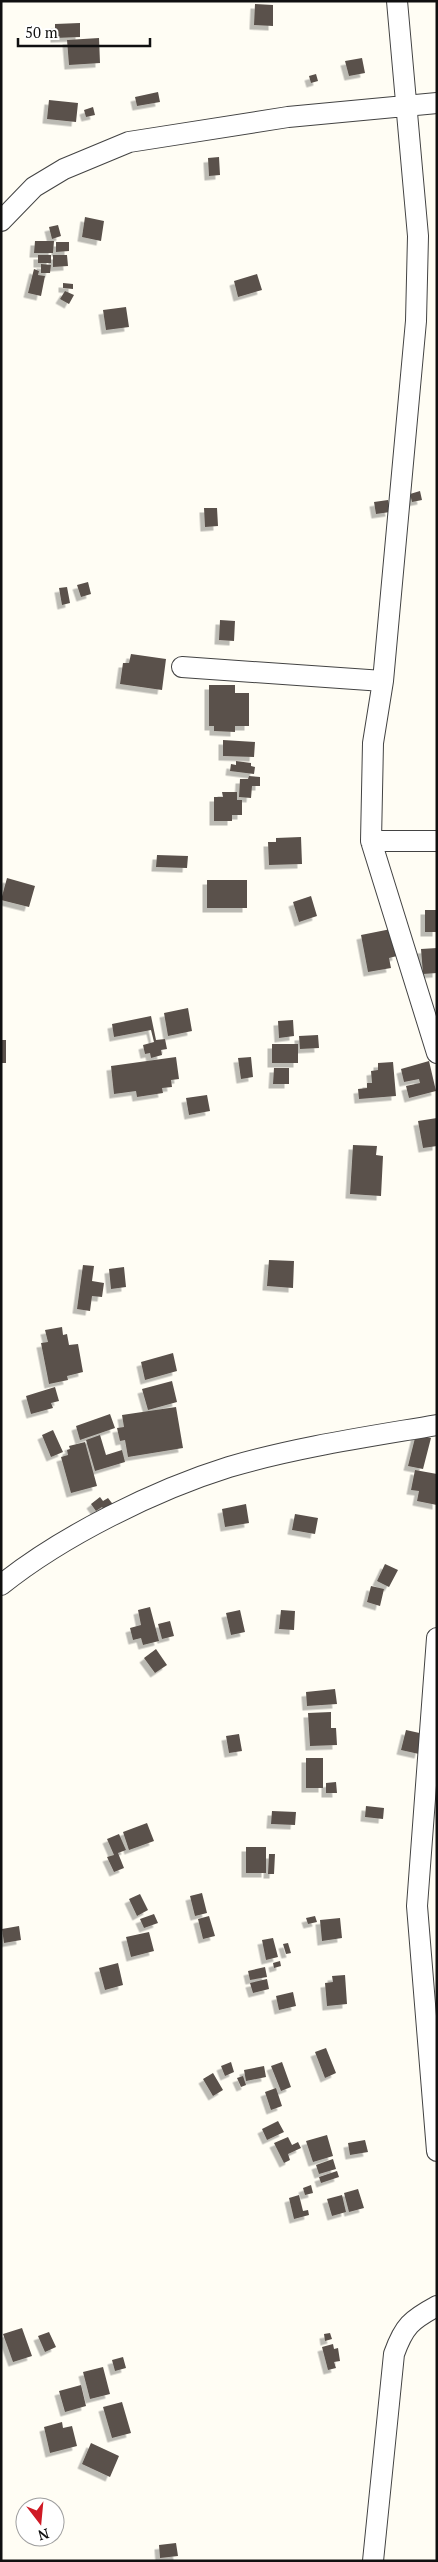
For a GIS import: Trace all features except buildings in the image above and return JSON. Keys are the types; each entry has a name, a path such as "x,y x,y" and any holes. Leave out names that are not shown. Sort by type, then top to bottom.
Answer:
{"street":[{"path":"397,1 418,236 416,321 383,681 373,743 370,841 437,1053"},
{"path":"1,221 34,187 64,169 129,142 269,120 406,104 437,103"},
{"path":"182,667 383,681"},
{"path":"370,841 437,841"},
{"path":"1,1585 22,1568 80,1532 166,1492 229,1468 324,1444 437,1425"},
{"path":"437,1638 417,1906 437,2150"},
{"path":"373,2561 394,2354 401,2334 412,2320 437,2306"}]}
